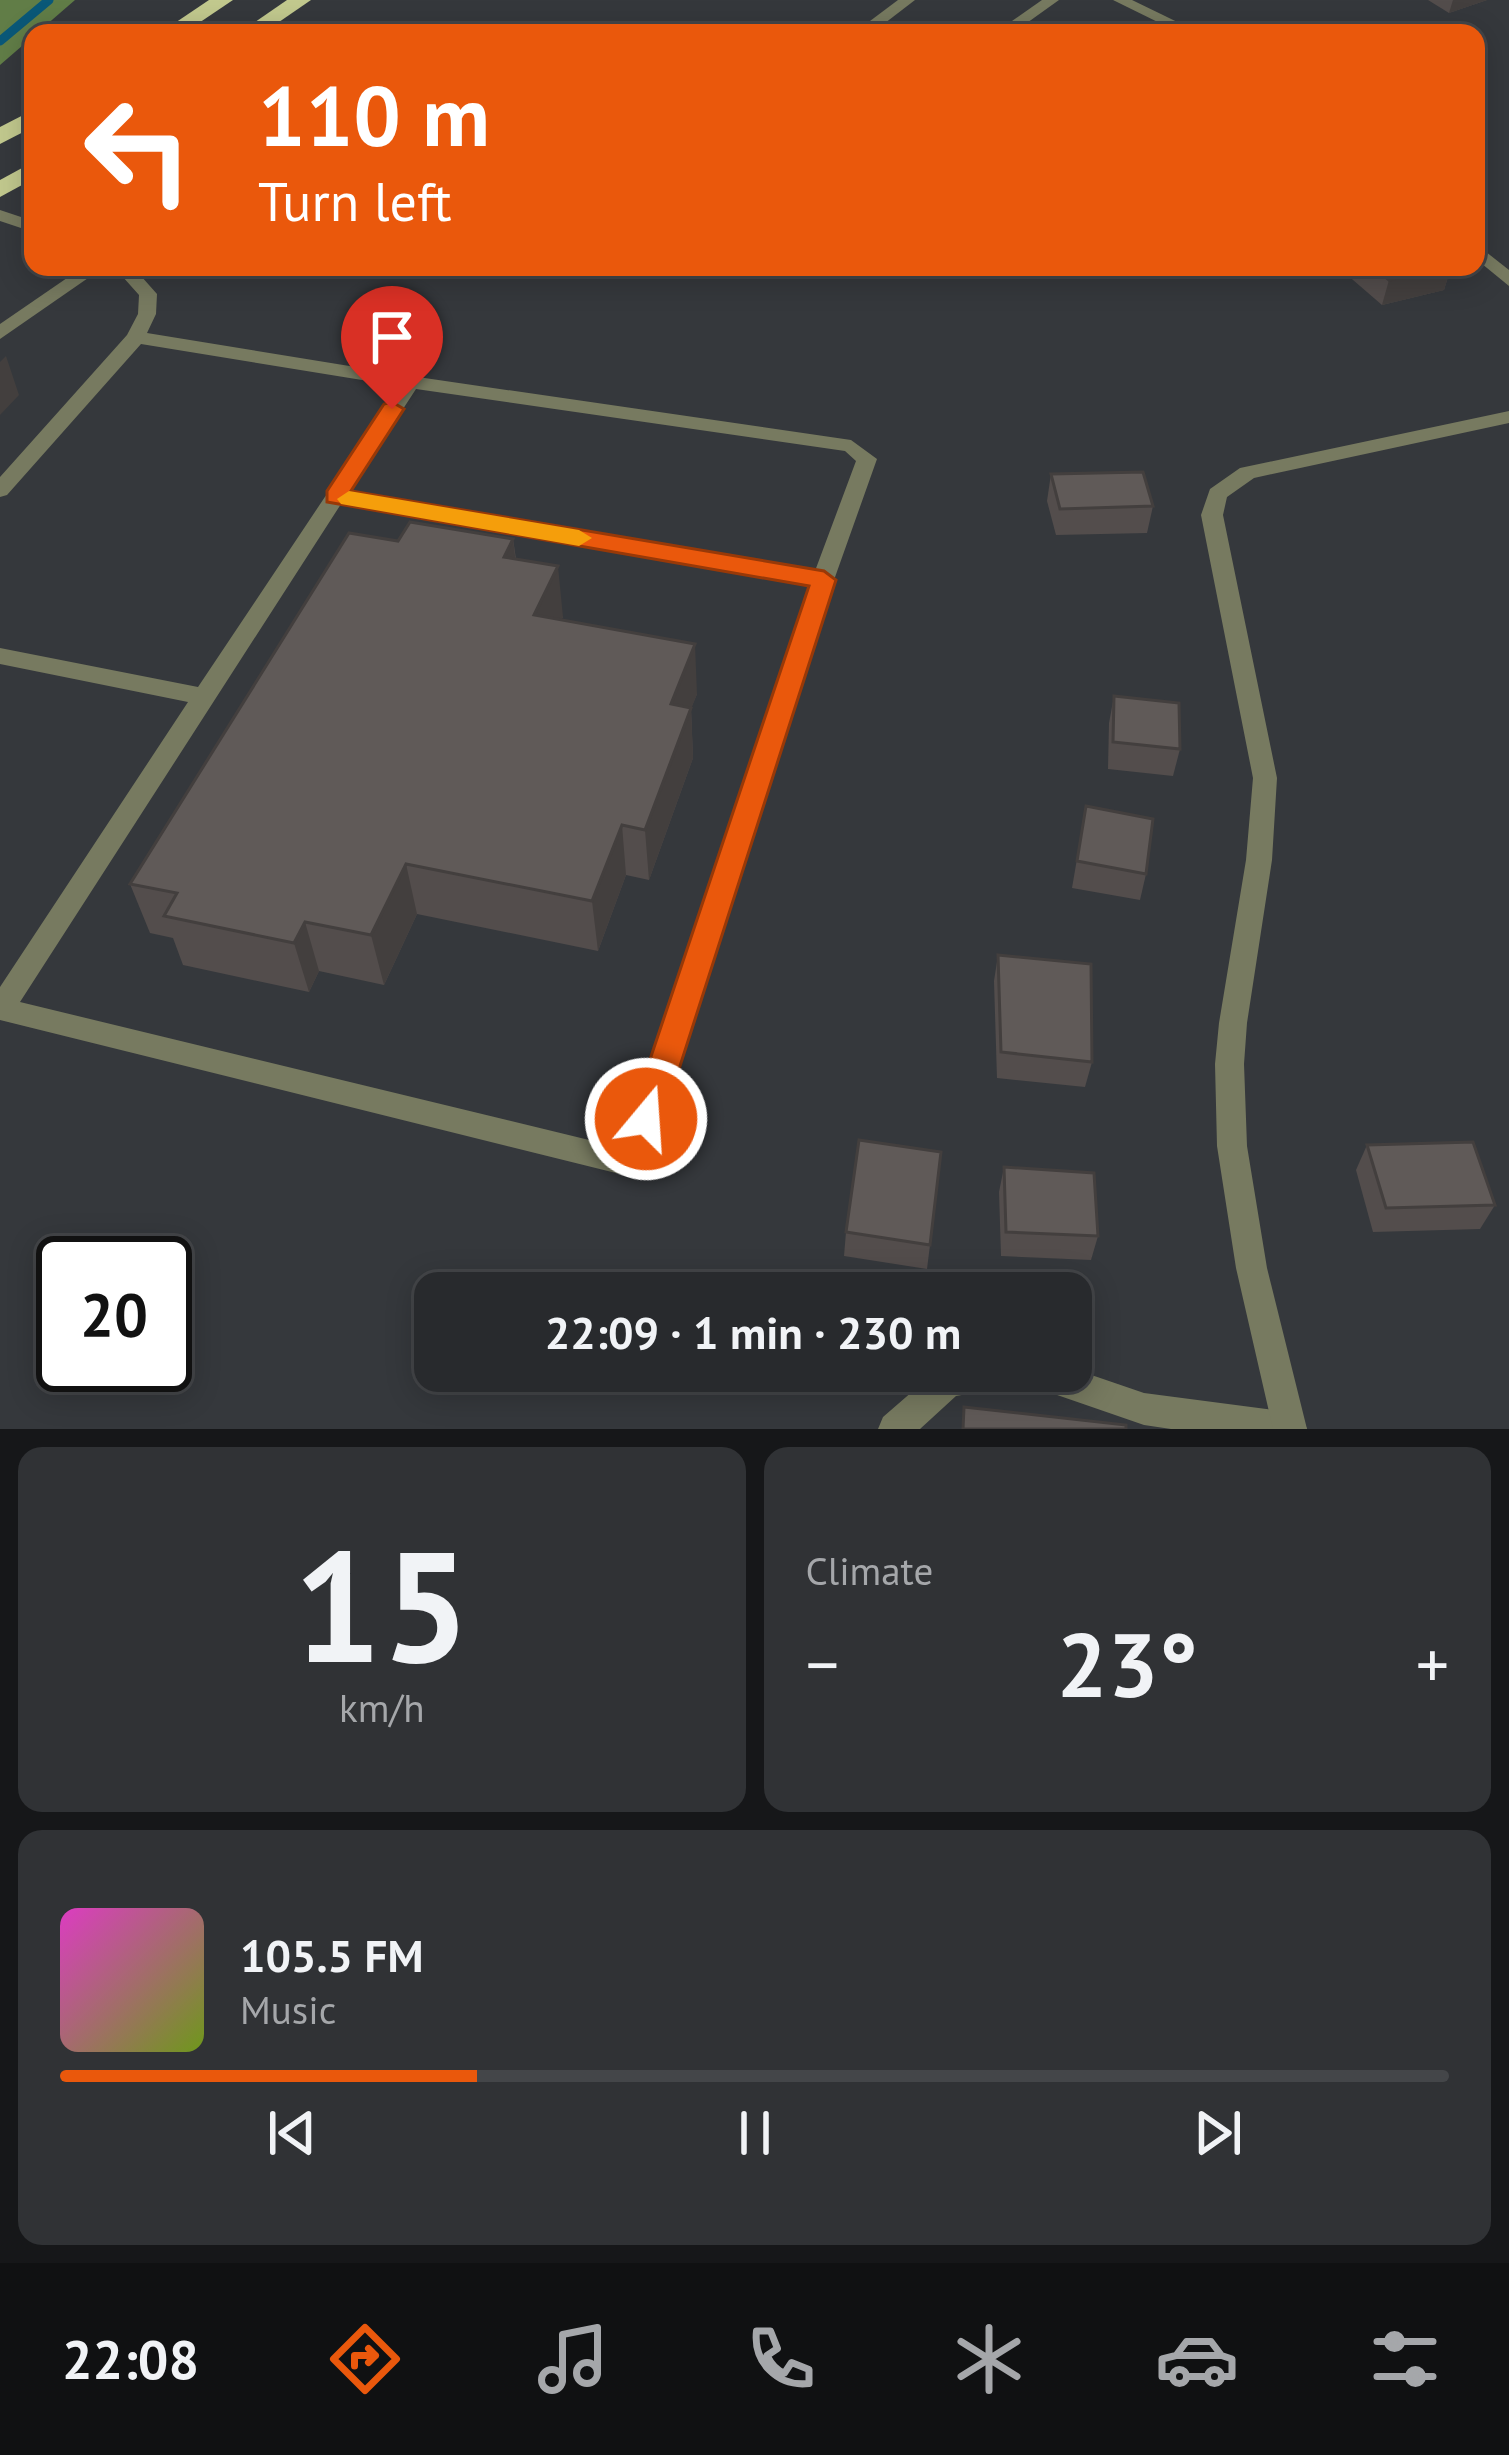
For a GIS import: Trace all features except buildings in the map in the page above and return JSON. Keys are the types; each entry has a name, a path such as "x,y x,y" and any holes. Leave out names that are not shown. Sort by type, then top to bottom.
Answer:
{"highway":[{"path":"185,24 224,0"},
{"path":"263,24 301,0"}],"street":[{"path":"875,24 908,0"},
{"path":"1017,24 1052,0"},
{"path":"1120,0 1172,24"},
{"path":"1485,258 1509,280"},
{"path":"0,333 82,276"},
{"path":"0,490 136,338 147,314 148,294 131,276"},
{"path":"0,313 21,318"},
{"path":"136,338 851,446 867,459 632,1164 0,1009 411,382"},
{"path":"1092,1391 1144,1409 1290,1429 1252,1270 1229,1106 1231,1052 1265,820 1265,778 1212,515 1216,494 1247,473 1509,417"},
{"path":"335,496 824,580"},
{"path":"0,656 205,697"},
{"path":"895,1429 937,1392"}],"green space":[{"path":"0,0 75,0 47,24 24,24 24,44 0,65"}],"waterway":[{"path":"0,41 49,0"}],"slow traffic":[{"path":"349,499 579,538"}],"route":[{"path":"392,409 335,496 824,580 646,1119"}]}
